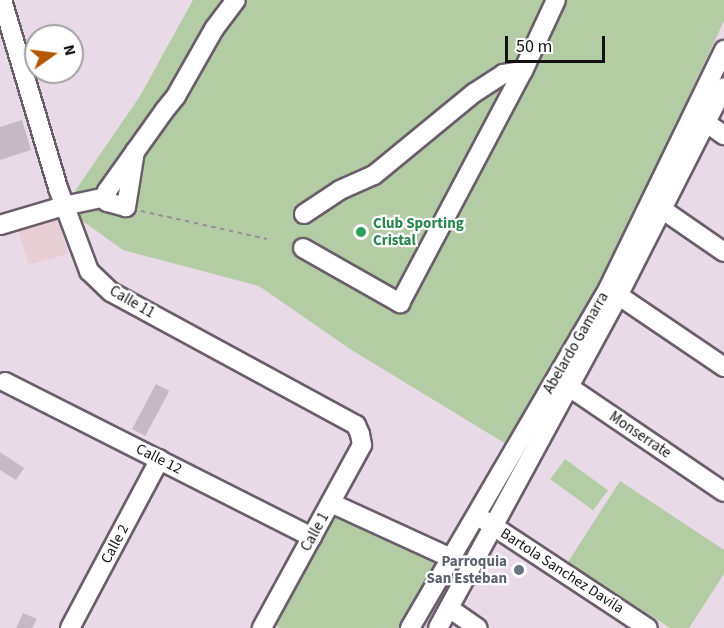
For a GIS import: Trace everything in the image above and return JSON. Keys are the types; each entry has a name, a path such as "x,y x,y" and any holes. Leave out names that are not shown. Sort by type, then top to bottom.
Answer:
{"street":[{"name":"Calle 11","path":"2,0 64,206 89,271 111,292 356,424 360,434"},
{"path":"135,152 126,207 107,202 107,191 135,152 176,96 214,29 236,0"},
{"path":"303,248 400,303 523,71 556,0"},
{"name":"Abelardo Gamarra","path":"438,628 494,526 563,382 657,206 700,119 724,50"},
{"path":"304,214 340,190 374,175 503,74 523,71"},
{"name":"Abelardo Gamarra","path":"700,119 724,87"},
{"path":"700,119 724,135"},
{"path":"0,225 64,206 106,197"},
{"path":"657,206 724,252"},
{"path":"613,292 724,368"},
{"name":"Abelardo Gamarra","path":"410,628 476,515 563,382"},
{"name":"Monserrate","path":"563,382 724,492"},
{"name":"Calle 12","path":"2,385 160,459 312,537"},
{"name":"Calle 1","path":"262,628 362,444 360,434"},
{"name":"Calle 2","path":"70,628 160,459"},
{"path":"331,503 451,558"},
{"name":"Bartola Sanchez Davila","path":"476,515 648,628"},
{"path":"449,608 478,628"}],"path":[{"path":"126,207 267,240"}],"shaded area":[{"path":"58,219 68,254 29,265 19,230"}],"green space":[{"name":"Club Sporting Cristal","path":"193,0 724,0 724,21 619,245 561,351 506,444 350,349 259,286 123,250 80,219 73,194 140,96"},
{"path":"565,459 608,490 593,510 550,479"},
{"path":"620,481 724,550 724,574 689,628 670,628 568,562"},
{"path":"333,509 436,563 402,628 280,628 273,624"}],"building":[{"path":"22,120 31,150 0,160 0,127"},
{"path":"156,384 169,391 145,436 132,429"},
{"path":"0,452 24,468 16,480 0,470"},
{"path":"23,613 37,619 32,628 16,628"}],"place":[{"name":"Club Sporting Cristal","path":"361,232"},
{"name":"Parroquia San Esteban","path":"519,570"}]}
